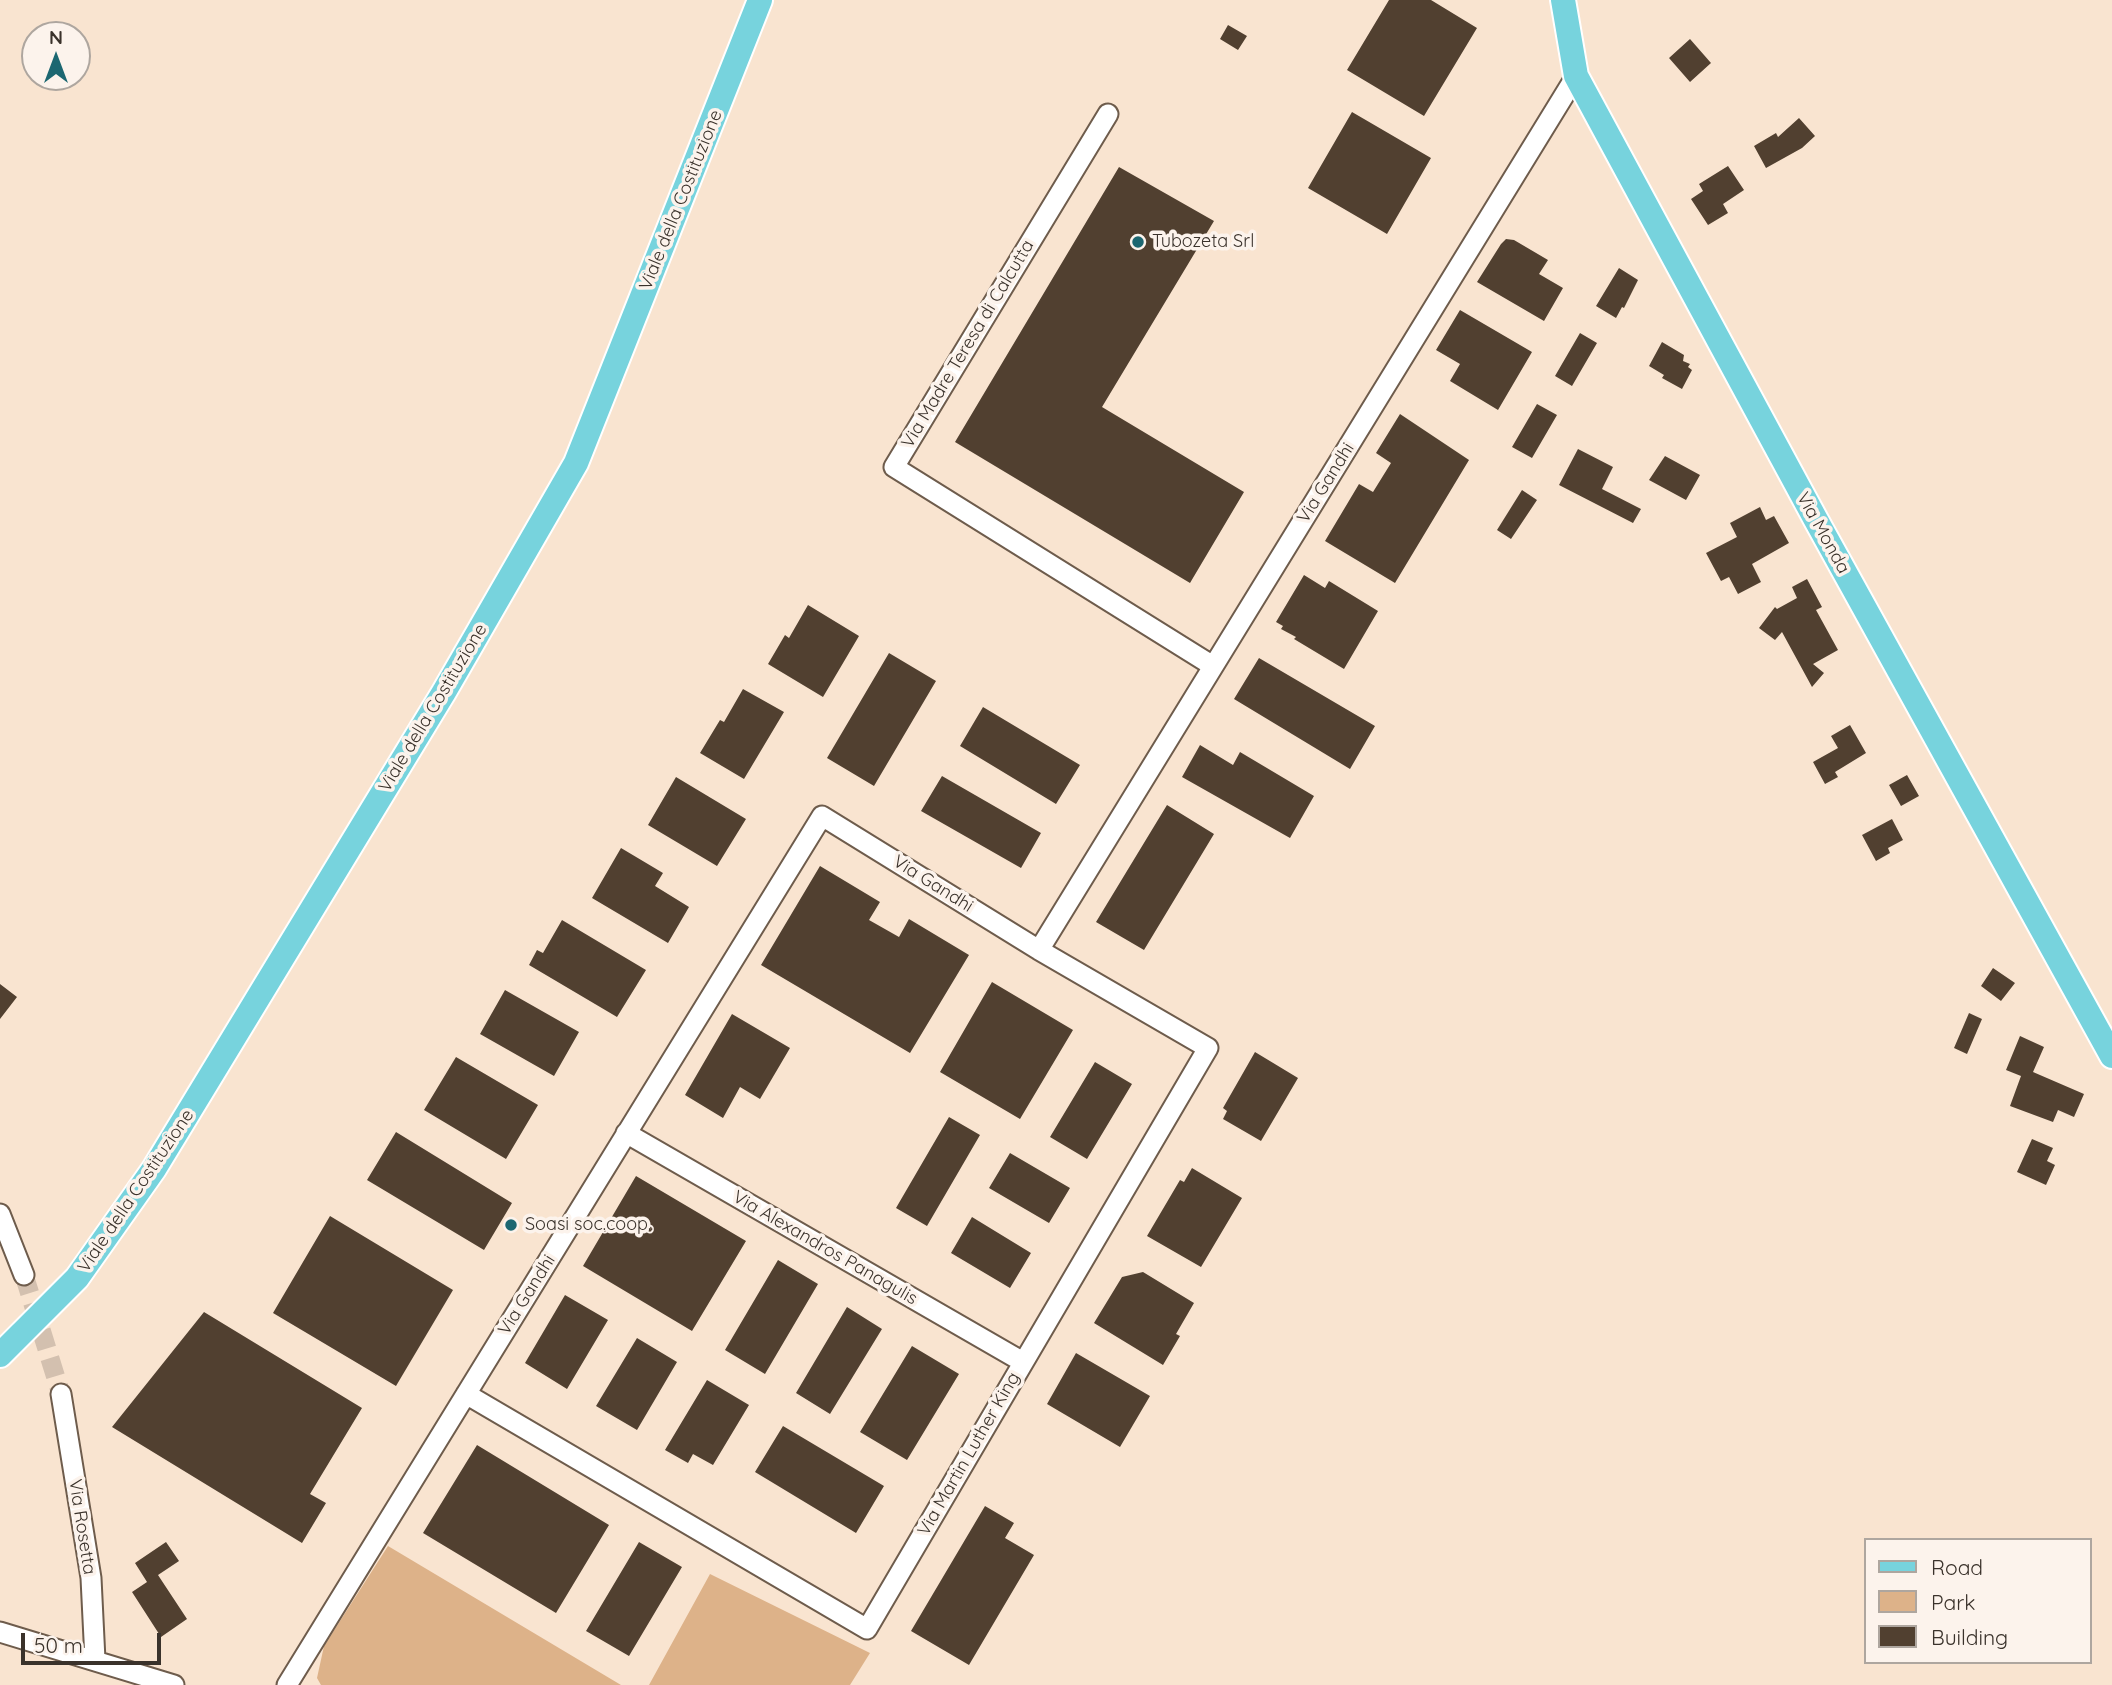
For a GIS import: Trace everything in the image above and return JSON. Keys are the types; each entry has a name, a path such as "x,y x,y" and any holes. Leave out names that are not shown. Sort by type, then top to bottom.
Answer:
{"main road":[{"name":"Viale della Costituzione","path":"0,1355 77,1278 154,1169 444,692 576,463 760,0"},
{"name":"Via Monda","path":"1563,0 1576,76 1816,520 2112,1056"}],"street":[{"name":"Via Gandhi","path":"287,1685 822,816 1039,950 1576,76"},
{"name":"Via Madre Teresa di Calcutta","path":"1108,114 894,467 1213,666"},
{"name":"Via Martin Luther King","path":"466,1394 867,1629 1208,1048 1039,950"},
{"name":"Via Alexandros Panagulis","path":"626,1133 1023,1363"},
{"path":"0,1214 24,1275"},
{"name":"Via Rosetta","path":"61,1394 91,1578 95,1660"},
{"path":"0,1632 174,1685"}],"green space":[{"path":"388,1546 621,1685 321,1685 317,1678 324,1646"},
{"path":"710,1574 870,1653 850,1685 649,1685"}],"building":[{"path":"1389,0 1431,0 1477,28 1424,116 1347,70"},
{"path":"1228,25 1247,36 1238,50 1220,39"},
{"path":"1690,39 1711,63 1690,82 1669,58"},
{"path":"1352,112 1431,158 1387,234 1308,188"},
{"path":"1799,118 1815,136 1802,148 1766,168 1754,146 1776,133 1778,137"},
{"path":"1728,166 1744,190 1723,204 1728,213 1708,225 1691,199 1703,191 1699,184"},
{"path":"1119,167 1214,221 1102,407 1244,492 1190,583 955,442"},
{"path":"1506,239 1514,240 1548,260 1539,274 1563,288 1544,321 1477,282"},
{"path":"1619,268 1638,280 1616,318 1596,306"},
{"path":"1460,310 1532,352 1498,410 1450,381 1460,364 1436,350"},
{"path":"1580,333 1597,343 1572,386 1555,376"},
{"path":"1662,342 1684,355 1683,361 1690,364 1688,367 1692,370 1682,389 1662,378 1664,375 1649,366"},
{"path":"1537,404 1557,415 1532,458 1512,447"},
{"path":"1400,414 1469,460 1395,583 1325,541 1359,484 1373,492 1391,463 1376,453"},
{"path":"1578,449 1613,467 1602,489 1641,509 1633,523 1559,485"},
{"path":"1665,456 1700,475 1686,500 1649,480"},
{"path":"1522,490 1537,500 1511,539 1497,530"},
{"path":"1760,507 1766,520 1774,516 1789,543 1752,564 1761,582 1738,594 1729,577 1721,581 1706,553 1737,537 1730,523"},
{"path":"1304,575 1325,588 1329,581 1378,611 1344,669 1294,639 1296,637 1281,629 1283,626 1276,622"},
{"path":"1807,579 1822,607 1816,610 1838,650 1813,664 1824,673 1812,687 1782,632 1775,640 1759,628 1775,607 1777,609 1797,598 1792,587"},
{"path":"808,605 859,636 823,697 768,664 785,635 789,638"},
{"path":"889,653 936,681 874,786 827,758"},
{"path":"1259,658 1375,726 1350,769 1234,699"},
{"path":"743,689 784,712 744,779 700,753 720,720 724,722"},
{"path":"983,707 1080,765 1056,804 960,746"},
{"path":"1850,725 1866,753 1835,772 1838,777 1825,784 1813,762 1838,748 1831,736"},
{"path":"1200,745 1233,765 1240,752 1314,796 1290,838 1182,777"},
{"path":"1907,775 1919,796 1901,806 1889,785"},
{"path":"942,776 1041,833 1021,868 921,811"},
{"path":"676,777 746,819 717,866 648,825"},
{"path":"1167,805 1214,834 1144,950 1096,922"},
{"path":"1892,819 1903,840 1888,848 1890,853 1876,861 1862,835"},
{"path":"621,848 663,873 655,886 689,907 668,943 592,898"},
{"path":"820,866 880,902 869,920 899,937 909,919 969,955 910,1053 761,965"},
{"path":"562,920 646,970 617,1017 529,965 537,950 543,953"},
{"path":"1993,968 2015,983 2001,1001 1981,986"},
{"path":"992,982 1073,1030 1020,1119 940,1072"},
{"path":"0,984 17,997 0,1019"},
{"path":"505,990 579,1032 554,1076 480,1034"},
{"path":"1969,1013 1982,1019 1967,1054 1954,1048"},
{"path":"732,1014 790,1048 760,1099 740,1087 723,1118 685,1095"},
{"path":"2020,1036 2044,1047 2033,1072 2084,1094 2074,1117 2058,1110 2053,1122 2010,1106 2021,1076 2006,1070"},
{"path":"1255,1052 1298,1078 1261,1141 1223,1119 1227,1111 1223,1108"},
{"path":"456,1057 538,1105 506,1159 424,1110"},
{"path":"1095,1062 1132,1084 1087,1159 1050,1137"},
{"path":"949,1117 980,1135 927,1226 896,1208"},
{"path":"396,1132 512,1203 484,1250 367,1180"},
{"path":"2032,1139 2053,1148 2047,1161 2055,1165 2046,1185 2017,1172"},
{"path":"1010,1153 1070,1188 1049,1223 989,1188"},
{"path":"1192,1168 1242,1198 1201,1267 1147,1236 1180,1180 1184,1182"},
{"path":"636,1176 746,1241 692,1331 583,1266"},
{"path":"330,1216 453,1290 396,1386 273,1313"},
{"path":"972,1217 1031,1253 1010,1288 951,1253"},
{"path":"778,1260 818,1284 765,1374 725,1350"},
{"path":"1143,1272 1194,1303 1176,1334 1180,1336 1163,1365 1094,1323 1122,1277"},
{"path":"565,1295 608,1320 567,1389 525,1363"},
{"path":"847,1307 882,1329 830,1414 796,1393"},
{"path":"204,1312 362,1408 310,1494 326,1503 302,1543 112,1427"},
{"path":"637,1338 677,1362 637,1430 596,1406"},
{"path":"912,1346 959,1374 907,1460 860,1432"},
{"path":"1076,1353 1150,1396 1120,1447 1047,1404"},
{"path":"707,1380 749,1405 713,1465 693,1454 688,1463 665,1450"},
{"path":"783,1426 884,1486 856,1533 755,1472"},
{"path":"477,1445 609,1525 556,1613 423,1533"},
{"path":"985,1506 1014,1523 1005,1538 1034,1555 969,1665 911,1631"},
{"path":"166,1542 179,1561 158,1575 187,1619 161,1637 132,1592 147,1582 135,1563"},
{"path":"639,1542 682,1567 629,1656 586,1631"}],"tunnel":[{"path":"24,1275 61,1394"}],"place":[{"name":"Tubozeta Srl","path":"1138,242"},
{"name":"Soasi soc.coop.","path":"511,1225"}]}
